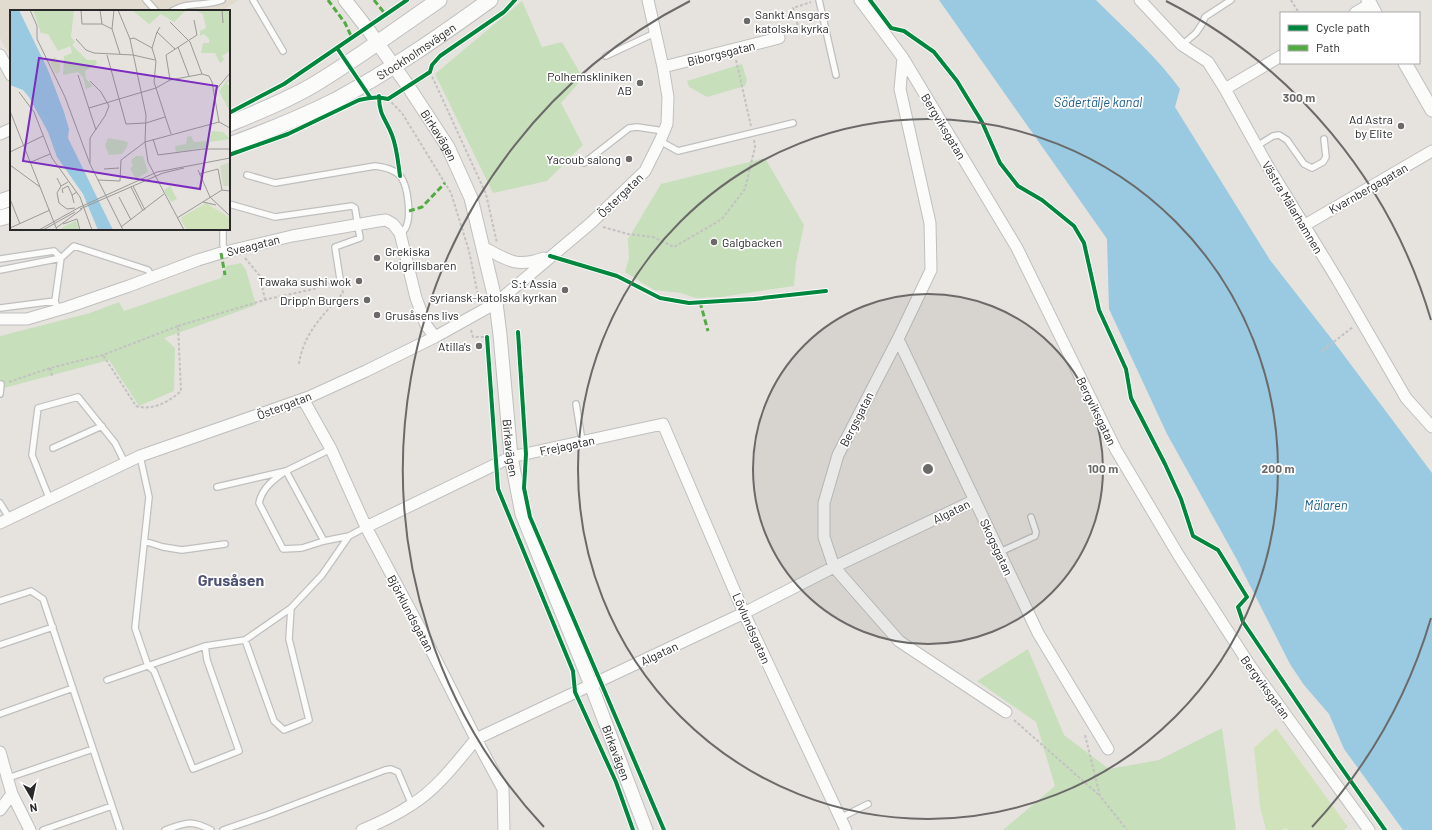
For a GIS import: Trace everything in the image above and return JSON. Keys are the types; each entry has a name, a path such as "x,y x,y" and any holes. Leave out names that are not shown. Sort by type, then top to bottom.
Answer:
{"main road":[{"path":"230,124 283,101 308,88 378,43 439,0"},
{"name":"Stockholmsvägen","path":"230,145 279,126 348,93 394,66 490,0"},
{"path":"0,202 10,198"},
{"path":"0,218 10,215"}],"street":[{"name":"Birkavägen","path":"345,0 378,43 448,147 471,198 496,303 511,457 522,514 591,685 646,830"},
{"name":"Östergatan","path":"5,521 140,456 304,399 366,371 435,337 496,303 590,223 644,172 667,124 668,97 648,0"},
{"name":"Bergviksgatan","path":"860,0 903,58 1017,248 1116,450 1178,556 1251,667 1369,830"},
{"name":"Västra Mälarhamnen","path":"1140,0 1182,45 1208,62 1406,398 1432,427"},
{"path":"1357,12 1371,6"},
{"name":"Biborgsgatan","path":"663,67 779,38"},
{"path":"0,55 10,73"},
{"path":"1225,89 1280,57"},
{"name":"Bergsgatan","path":"903,58 900,89 930,223 931,270 898,339 838,455 824,503 824,537 834,567 899,641 1006,712"},
{"path":"1406,64 1432,110"},
{"path":"0,134 10,129"},
{"name":"Kvarnbergagatan","path":"1305,225 1432,151"},
{"name":"Sveagatan","path":"0,319 27,319 56,306 129,286 198,260 292,236 386,220 393,224 400,233"},
{"path":"400,233 416,298 426,325 435,337"},
{"name":"Östergatan","path":"483,247 513,263 530,263 550,256"},
{"name":"Skogsgatan","path":"898,339 1038,633 1108,749"},
{"name":"Björklundsgatan","path":"304,399 331,449 366,527 422,632 502,789 504,830"},
{"name":"Frejagatan","path":"366,527 511,457 663,424"},
{"name":"Lövlundsgatan","path":"663,424 744,613 846,830"},
{"name":"Algatan","path":"362,830 375,828 412,805 427,793 448,772 476,739 744,613 834,567 975,500"},
{"path":"0,752 12,794 30,830"},
{"path":"0,810 12,794"}],"lane":[{"path":"146,0 155,10"},
{"path":"174,10 181,6 214,3 222,0"},
{"path":"253,0 283,51"},
{"path":"818,0 836,75"},
{"path":"1182,45 1196,33 1205,17 1231,0"},
{"path":"606,56 655,33"},
{"path":"584,163 629,128 637,127 662,136 678,151 793,123"},
{"path":"1257,146 1273,136 1280,136 1287,140 1304,164 1312,168 1323,162 1326,157 1324,139"},
{"path":"247,175 275,183 375,166 386,167 400,176 406,187 409,211 405,229 400,233"},
{"path":"230,205 275,217 352,206 355,208 360,238 335,247 340,279"},
{"path":"222,230 223,245 226,252"},
{"path":"0,270 61,258 74,246 148,270 152,277"},
{"path":"0,259 54,251 61,258"},
{"path":"0,308 56,306 61,258"},
{"path":"0,394 1,384"},
{"path":"50,500 32,455 38,408 78,397 115,443 125,463"},
{"path":"576,404 582,441"},
{"path":"52,448 102,426"},
{"path":"331,449 286,471 272,481 260,496 259,503 283,548 302,548 324,540 349,536 366,527"},
{"path":"140,456 149,497 135,628 148,666 154,671 192,769 239,751 207,660 205,646"},
{"path":"217,487 286,471"},
{"path":"286,471 324,540"},
{"path":"0,503 5,521"},
{"path":"1000,552 1035,536 1036,532 1031,518"},
{"path":"107,680 205,646 245,640 291,608 322,575 349,536"},
{"path":"144,541 163,547 182,550 225,544"},
{"path":"0,601 31,592 43,599 120,830"},
{"path":"245,640 274,721 284,730 309,720 289,639 291,608"},
{"path":"0,645 53,627"},
{"path":"0,714 73,688"},
{"path":"8,778 93,749"},
{"path":"223,830 391,769 398,772 412,805"},
{"path":"840,818 868,804"},
{"path":"43,830 112,806"},
{"path":"165,830 188,822 198,823 211,830"}],"path":[{"path":"779,38 799,30 793,8 818,0"},
{"path":"1291,0 1298,12"},
{"path":"590,223 628,234 653,237 674,247 722,219 745,189 755,147 733,50"},
{"path":"432,65 430,72 486,194 498,243"},
{"path":"430,72 386,98 402,113 451,193 469,251 479,301"},
{"path":"242,248 245,257 260,276 265,300"},
{"path":"1,384 50,368 103,355 178,326 265,300 314,289 340,279 343,293 319,320 307,338 301,350 299,364"},
{"path":"468,318 473,337 487,337"},
{"path":"1322,351 1361,321"},
{"path":"103,355 136,406 144,408 162,403 173,398 181,391 178,326"},
{"path":"50,368 52,376"},
{"path":"1006,712 1100,796 1127,830"},
{"path":"1084,731 1100,796"}],"shaded area":[{"path":"0,0 239,0 224,10 10,10 10,55 0,38"}],"green space":[{"path":"522,1 542,47 562,42 583,78 561,103 583,145 547,181 493,193 435,74"},
{"path":"742,64 747,80 745,86 707,97 689,87 687,81"},
{"path":"765,158 804,225 796,263 794,286 721,297 696,298 681,293 654,290 625,272 629,258 628,239 661,184"},
{"path":"241,263 246,270 256,305 164,338 175,348 174,391 139,406 109,360 0,389 0,336 90,313 119,302 124,311 221,278 226,266"},
{"path":"1028,649 1064,735 1109,769 1159,760 1222,728 1236,830 1003,830 1055,786 1036,722 977,681"},
{"path":"1276,728 1348,827 1344,830 1288,830 1286,828 1282,830 1266,830 1260,807 1254,748"}],"water":[{"name":"Mälaren","path":"939,0 1096,0 1153,56 1180,89 1175,107 1270,260 1334,342 1432,473 1432,830 1403,830 1344,749 1329,714 1304,685 1290,664 1236,558 1167,434 1109,309 1107,239"}],"marked path":[{"path":"328,0 345,23 352,38"},
{"path":"374,0 386,15"},
{"path":"409,211 422,207 445,183"},
{"path":"221,253 225,275"},
{"path":"700,302 708,331"}],"cycle path":[{"path":"230,112 284,84 407,0"},
{"path":"230,155 288,134 359,100 374,97 388,99 430,72 432,65 440,56 504,12 515,0"},
{"path":"870,0 891,28 904,31 934,52 957,81 982,122 1000,163 1018,186 1042,200 1074,226 1084,243 1099,310 1126,369 1131,398 1181,499 1193,536 1218,550 1247,597 1238,607 1243,622 1385,830"},
{"path":"337,48 370,97"},
{"path":"379,96 380,108 395,145 400,176"},
{"path":"550,256 617,276 660,298 689,303 754,299 826,291"},
{"path":"518,332 526,454 524,488 530,517 664,830"},
{"path":"487,337 498,489 573,671 575,692 616,782 633,830"}],"place":[{"name":"Sankt Ansgars katolska kyrka","path":"747,21"},
{"name":"Polhemskliniken AB","path":"640,83"},
{"name":"Ad Astra by Elite","path":"1401,126"},
{"name":"Yacoub salong","path":"629,159"},
{"name":"Galgbacken","path":"714,242"},
{"name":"Grekiska Kolgrillsbaren","path":"377,258"},
{"name":"Tawaka sushi wok","path":"359,281"},
{"name":"S:t Assia syriansk-katolska kyrkan","path":"565,290"},
{"name":"Dripp'n Burgers","path":"367,300"},
{"name":"Grusåsens livs","path":"377,315"},
{"name":"Atilla's","path":"479,346"}],"district":[{"name":"Grusåsen","path":"231,579"}],"water label":[{"name":"Södertälje kanal","path":"1098,102"}]}
